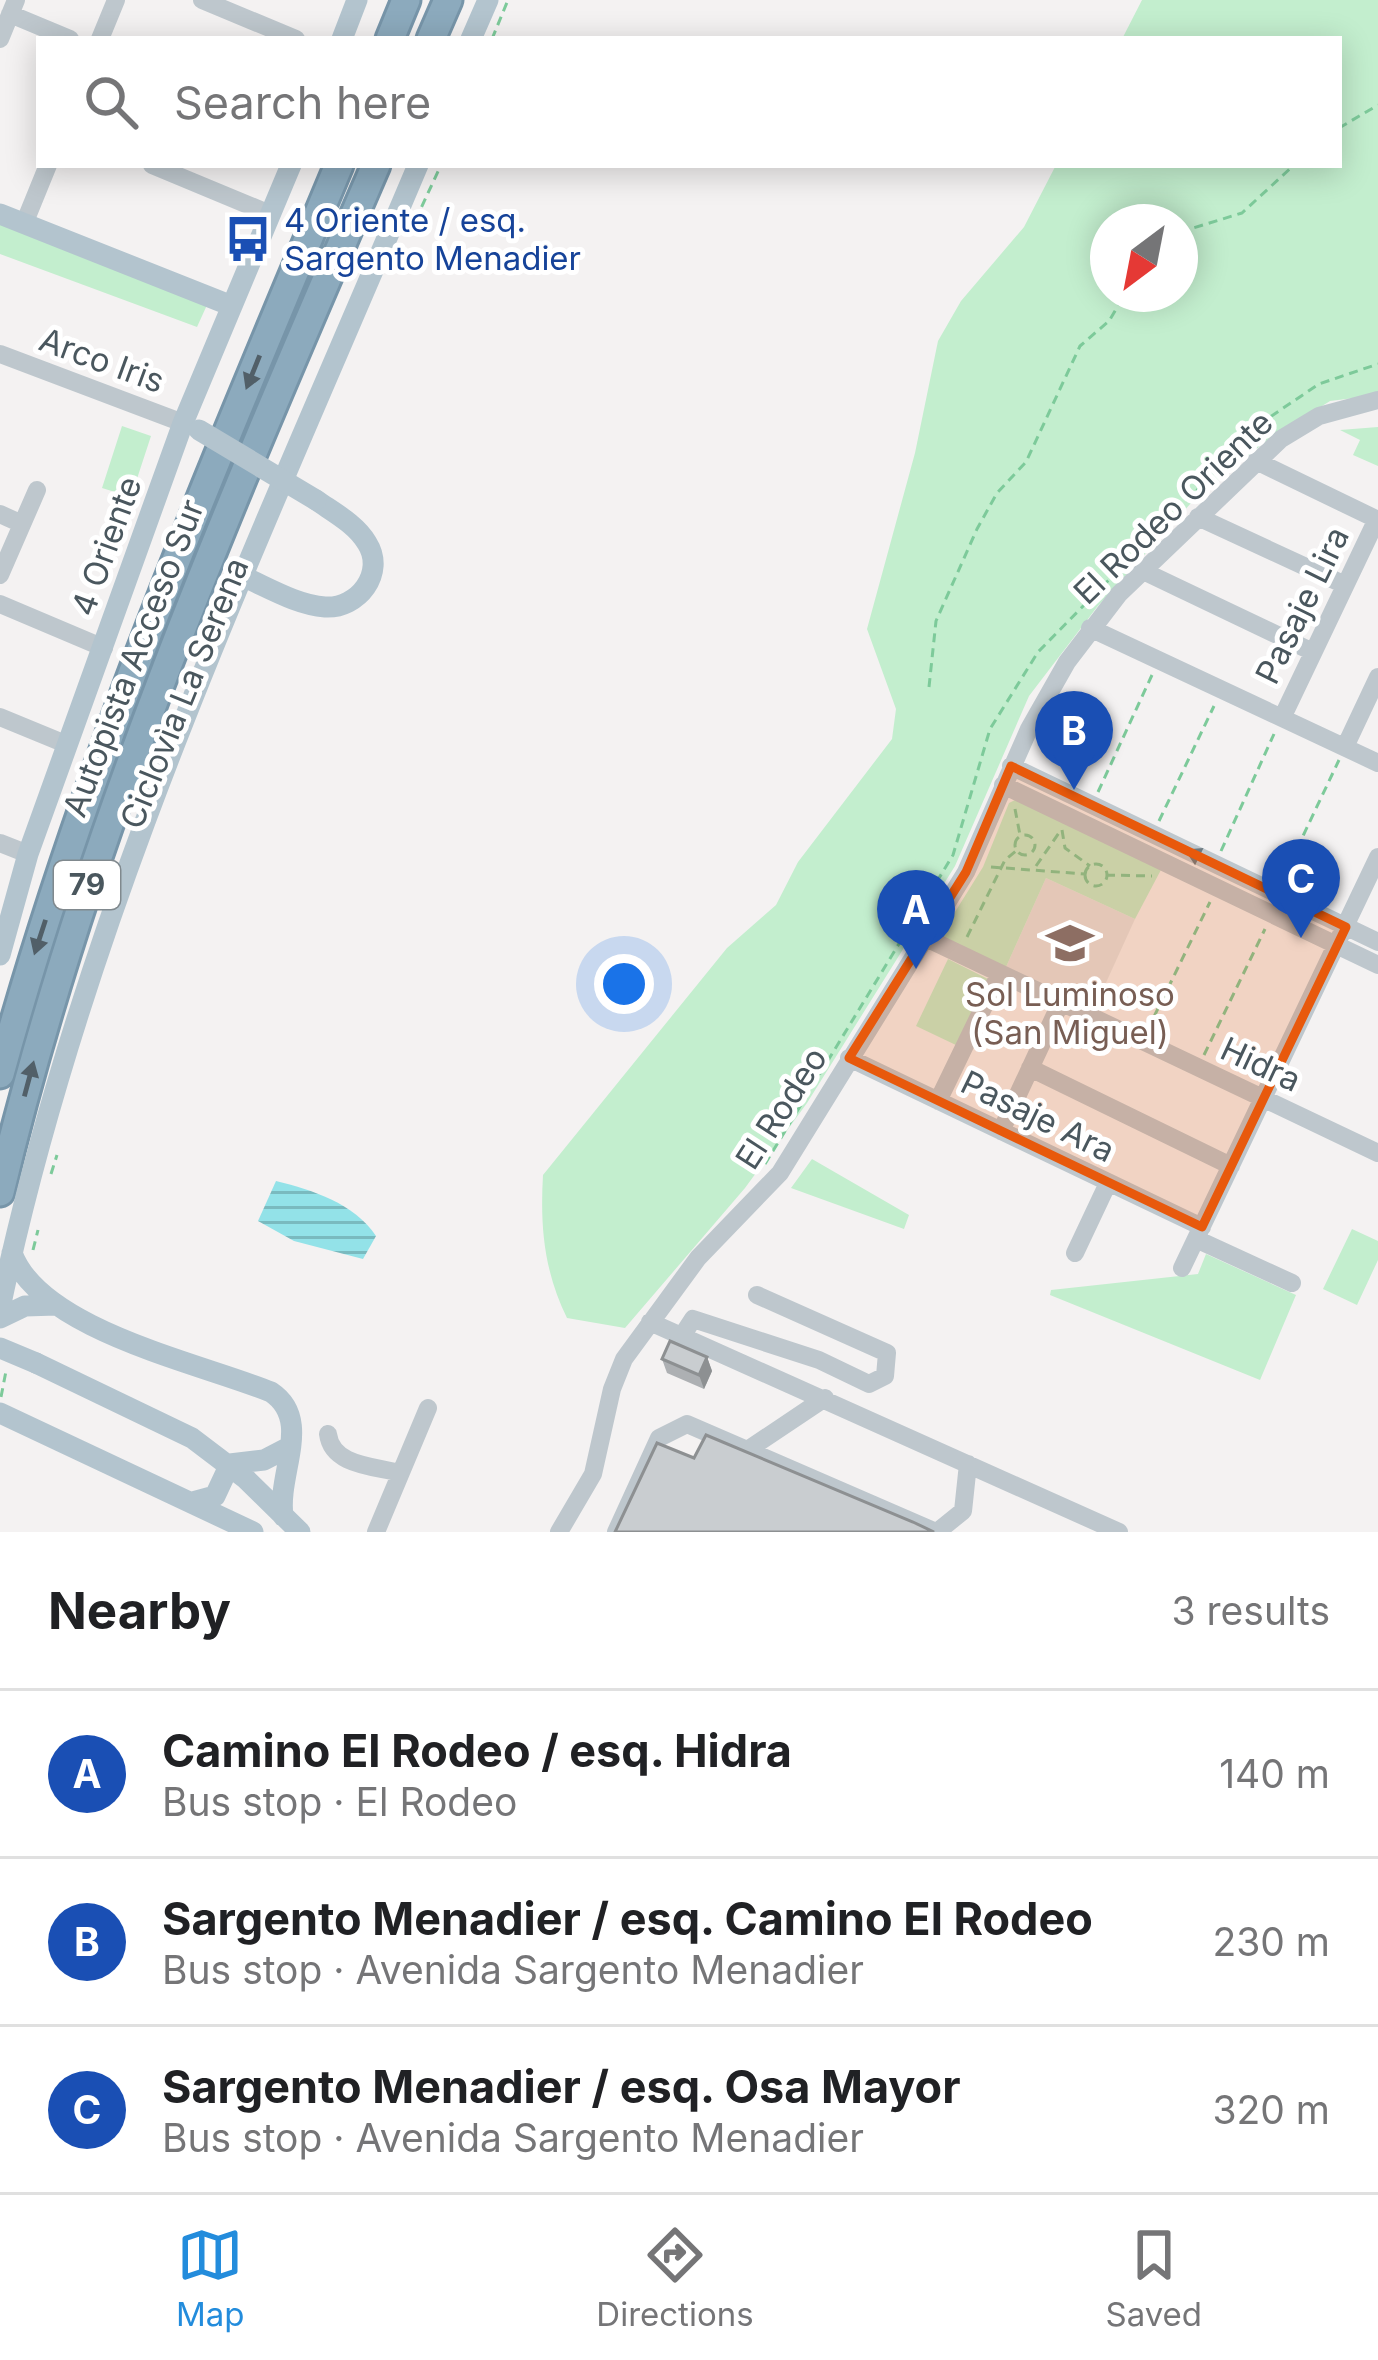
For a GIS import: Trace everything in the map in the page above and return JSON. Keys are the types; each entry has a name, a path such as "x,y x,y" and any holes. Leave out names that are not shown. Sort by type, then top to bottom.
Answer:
{"highway":[{"path":"391,36 406,0"},
{"path":"432,36 448,0"},
{"name":"Autopista Acceso Sur","path":"0,1074 52,900 142,648 338,168"},
{"name":"Autopista Acceso Sur","path":"0,1192 50,1004 126,768 197,585 375,168"}],"main road":[{"path":"343,36 358,0"},
{"path":"472,36 488,0"},
{"name":"4 Oriente","path":"2,940 28,854 104,648 232,307 290,168"},
{"path":"0,1308 61,1060 114,898 417,168"},
{"path":"0,214 232,307"},
{"path":"191,426 316,500 368,543 373,569 362,593 345,605 316,606 244,577"},
{"path":"12,1252 25,1278 57,1305 181,1360 271,1392 292,1414 281,1478 283,1516"},
{"path":"0,1318 26,1306 57,1305"},
{"path":"4,1353 173,1426 230,1464 300,1532"},
{"path":"0,1413 254,1532"},
{"path":"0,1432 28,1428"},
{"path":"230,1464 264,1460 289,1447"},
{"path":"193,1502 215,1496 230,1464"}],"street":[{"path":"101,36 116,0"},
{"path":"202,0 289,36"},
{"path":"0,39 13,7 65,36"},
{"path":"24,224 48,168"},
{"path":"159,168 270,214"},
{"name":"Arco Iris","path":"0,354 191,426"},
{"name":"El Rodeo Oriente","path":"1012,766 1047,694 1090,628 1143,571 1256,461 1306,422 1378,400"},
{"path":"1256,461 1377,519"},
{"path":"0,575 37,490"},
{"path":"0,514 22,524"},
{"path":"1198,517 1345,585"},
{"name":"Pasaje Lira","path":"1282,718 1377,519"},
{"path":"1143,571 1313,652"},
{"path":"0,604 104,648"},
{"path":"1090,628 1378,763"},
{"path":"1345,747 1378,677"},
{"path":"0,717 68,746"},
{"path":"1012,766 1378,942"},
{"name":"El Rodeo","path":"559,1532 593,1474 616,1376 650,1322 710,1244 780,1173 974,856 1012,766"},
{"path":"1003,785 1378,965"},
{"path":"0,843 28,854"},
{"path":"1182,1268 1378,857"},
{"name":"Hidra","path":"924,938 1378,1153"},
{"path":"938,1101 1000,974"},
{"path":"1001,1131 1060,1002"},
{"name":"Pasaje Ara","path":"849,1058 1108,1183 1292,1283"},
{"path":"1030,1068 1231,1166"},
{"path":"1075,1253 1108,1183"},
{"path":"682,1336 693,1318 819,1360 869,1384 885,1376 887,1353 757,1295"},
{"path":"650,1322 1119,1532"},
{"path":"748,1449 825,1398"},
{"path":"376,1532 428,1408"},
{"path":"616,1532 665,1432 687,1424 937,1532 963,1511 968,1464"},
{"path":"328,1433 334,1452 344,1459 400,1473"}],"path":[{"path":"493,36 508,0"},
{"path":"1342,126 1378,105"},
{"path":"402,246 440,168"},
{"path":"1198,226 1242,213 1291,168"},
{"path":"929,687 936,621 976,529 998,493 1026,462 1080,346 1114,312"},
{"path":"1092,805 1158,661"},
{"path":"1153,834 1222,690"},
{"path":"1216,864 1282,718"},
{"path":"1276,893 1345,747"},
{"path":"959,954 1001,867 1016,851 1021,837 1014,806"},
{"path":"991,867 1084,874 1093,885 1106,879 1102,866 1090,866 1065,848 1063,829 1035,868"},
{"path":"1021,837 1030,837 1034,848"},
{"path":"1016,851 1025,855 1034,848 1044,850"},
{"path":"1084,874 1090,866"},
{"path":"1142,1041 1211,900"},
{"path":"1198,1068 1267,926"},
{"path":"50,1182 60,1142"},
{"path":"25,1278 41,1218"},
{"path":"0,1402 4,1353"}],"highlighted area":[{"path":"1011,766 1346,927 1202,1227 849,1058 966,872"}],"shaded area":[{"name":"Sol Luminoso (San Miguel)","path":"1046,878 1135,919 1094,1009 1006,967"}],"green space":[{"path":"1142,0 1378,0 1378,395 1330,401 1265,442 1192,502 1097,607 1029,696 955,866 807,1103 745,1188 625,1328 567,1318 545,1248 543,1175 727,948 776,905 798,862 892,739 896,709 867,629 915,453 938,341 961,301 1024,227 1054,168 1342,168 1342,36 1124,36"},
{"path":"0,222 207,305 197,327 0,254"},
{"path":"122,426 151,436 131,497 102,488"},
{"path":"1378,427 1378,466 1353,455 1360,440 1340,430"},
{"path":"1017,799 1163,866 1135,919 1046,878 1006,967 940,936 983,867 1009,803"},
{"path":"948,959 990,980 958,1046 916,1026"},
{"path":"812,1159 909,1215 904,1229 791,1188"},
{"path":"1352,1229 1378,1241 1378,1260 1357,1305 1323,1289"},
{"path":"1206,1254 1296,1295 1260,1380 1050,1295 1051,1290 1198,1274"}],"water":[{"path":"276,1181 318,1194 356,1215 376,1236 363,1259 294,1241 258,1221"}],"building":[{"path":"670,1341 707,1357 699,1375 662,1359"},
{"path":"706,1435 934,1532 615,1532 657,1443 694,1458"}],"place":[{"name":"4 Oriente / esq. Sargento Menadier","path":"248,239"},
{"name":"Sargento Menadier / esq. Camino El Rodeo","path":"1074,790"},
{"name":"Sargento Menadier / esq. Osa Mayor","path":"1301,938"},
{"name":"Sol Luminoso (San Miguel)","path":"1070,943"},
{"name":"Camino El Rodeo / esq. Hidra","path":"916,969"}]}
